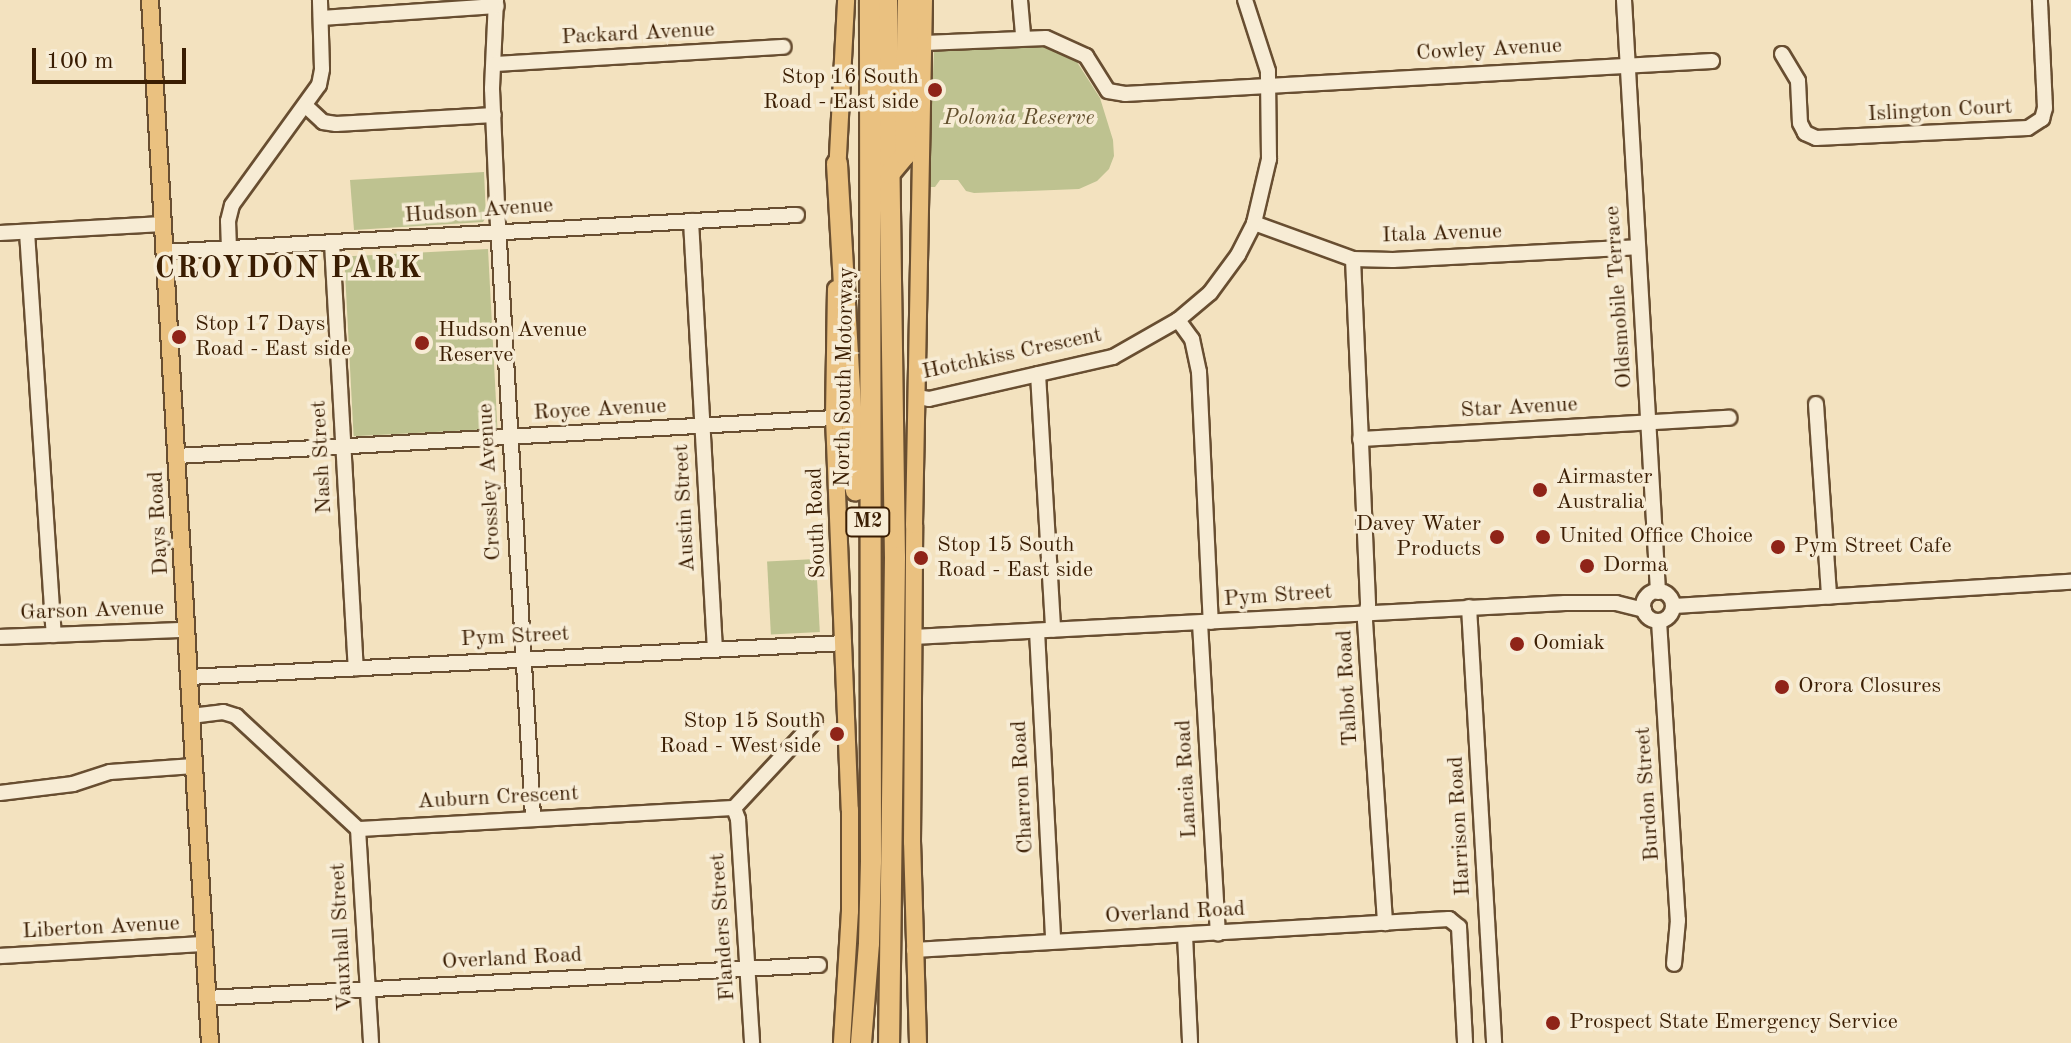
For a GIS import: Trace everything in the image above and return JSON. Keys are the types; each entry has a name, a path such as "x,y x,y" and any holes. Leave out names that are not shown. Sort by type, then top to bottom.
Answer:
{"highway":[{"name":"North South Motorway","path":"861,1043 869,943 871,861 868,548 870,0"},
{"name":"North South Motorway","path":"887,0 895,557 889,1043"},
{"path":"889,174 905,155 908,0"},
{"path":"837,164 856,502 868,548"}],"main road":[{"name":"Days Road","path":"150,0 210,1043"},
{"name":"South Road","path":"842,1043 850,911 844,643 834,418 837,164 846,0"},
{"path":"918,1043 912,842 913,637 924,0"}],"street":[{"path":"229,249 228,221 232,205 307,107 319,85 322,69 320,0"},
{"path":"924,43 1023,37 1020,0"},
{"name":"Hotchkiss Crescent","path":"917,397 929,399 1113,357 1178,320 1210,293 1238,255 1254,223 1271,140 1269,84 1263,48 1245,0"},
{"name":"Oldsmobile Terrace","path":"1624,0 1658,592"},
{"name":"Islington Court","path":"1782,54 1798,81 1800,123 1805,133 1816,138 2028,128 2042,119 2045,108 2040,0"},
{"path":"321,18 497,3"},
{"name":"Crossley Avenue","path":"497,3 494,115 499,232 521,659 533,817"},
{"name":"Cowley Avenue","path":"1023,37 1046,38 1071,46 1086,56 1108,91 1115,94 1712,61"},
{"name":"Packard Avenue","path":"494,64 784,47"},
{"path":"307,107 323,122 336,124 494,115"},
{"name":"Hudson Avenue","path":"164,252 797,215"},
{"name":"Austin Street","path":"691,221 715,648"},
{"name":"Itala Avenue","path":"1254,223 1353,259 1393,260 1637,247"},
{"path":"0,233 163,224"},
{"path":"27,232 54,635"},
{"name":"Nash Street","path":"332,243 356,668"},
{"name":"Talbot Road","path":"1353,259 1367,613 1385,923"},
{"name":"Lancia Road","path":"1178,320 1192,339 1199,372 1218,933"},
{"path":"1038,374 1053,630"},
{"path":"1816,404 1829,597"},
{"name":"Royce Avenue","path":"177,456 834,418"},
{"name":"Star Avenue","path":"1360,439 1729,418"},
{"path":"1673,606 2071,582"},
{"path":"1658,592 1670,597 1673,606 1668,617 1659,621 1651,619 1644,610 1646,598 1658,592"},
{"name":"Pym Street","path":"913,637 1599,602 1644,610"},
{"name":"Harrison Road","path":"1469,607 1494,1043"},
{"name":"Burdon Street","path":"1659,621 1678,920 1674,964"},
{"name":"Garson Avenue","path":"0,637 186,630"},
{"name":"Charron Road","path":"1037,631 1053,941"},
{"name":"Pym Street","path":"189,677 844,643"},
{"path":"191,716 223,712 236,716 358,829"},
{"path":"734,808 815,721"},
{"path":"0,793 73,784 110,772 194,766"},
{"name":"Auburn Crescent","path":"358,829 734,808"},
{"name":"Flanders Street","path":"734,808 738,819 752,1043"},
{"name":"Vauxhall Street","path":"358,829 371,1043"},
{"name":"Overland Road","path":"914,950 1439,919 1456,921 1459,927 1465,1043"},
{"path":"1185,935 1190,1043"},
{"name":"Liberton Avenue","path":"0,956 204,944"},
{"name":"Overland Road","path":"207,998 819,965"}],"green space":[{"name":"Polonia Reserve","path":"1043,46 1077,62 1100,98 1113,140 1114,156 1109,169 1097,181 1079,189 974,193 966,191 958,180 940,180 935,187 928,187 934,51"},
{"path":"484,172 486,217 483,222 354,230 350,180"},
{"name":"Hudson Avenue Reserve","path":"488,249 497,429 354,436 344,257"},
{"path":"816,559 820,632 771,634 767,562"}],"place":[{"name":"Stop 16 South Road - East side","path":"935,90"},
{"name":"Stop 17 Days Road - East side","path":"179,337"},
{"name":"Hudson Avenue Reserve","path":"422,343"},
{"name":"Airmaster Australia","path":"1540,490"},
{"name":"Davey Water Products","path":"1497,537"},
{"name":"United Office Choice","path":"1543,537"},
{"name":"Pym Street Cafe","path":"1778,547"},
{"name":"Stop 15 South Road - East side","path":"921,558"},
{"name":"Dorma","path":"1587,566"},
{"name":"Oomiak","path":"1517,644"},
{"name":"Orora Closures","path":"1782,687"},
{"name":"Stop 15 South Road - West side","path":"837,734"},
{"name":"Prospect State Emergency Service","path":"1553,1023"}],"district":[{"name":"CROYDON PARK","path":"289,269"}]}
